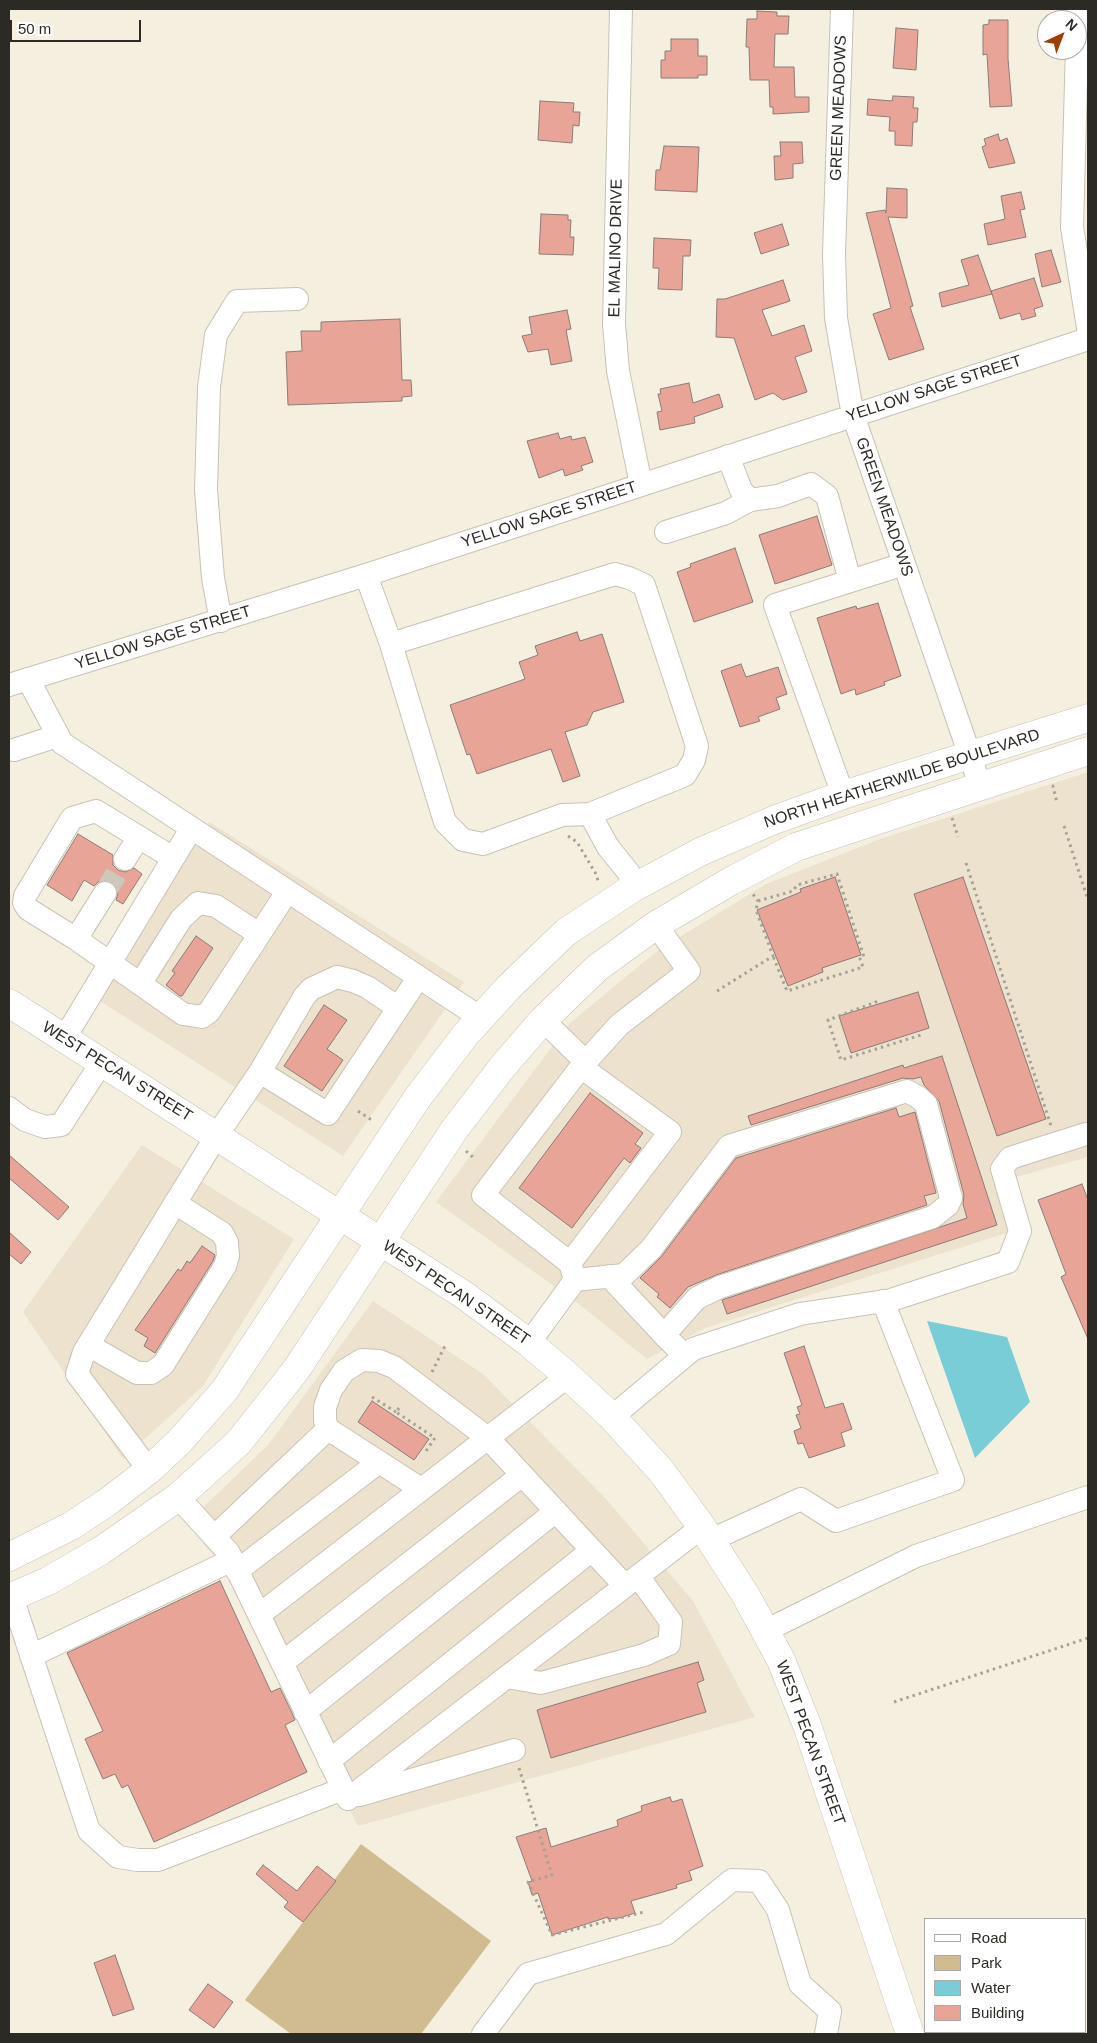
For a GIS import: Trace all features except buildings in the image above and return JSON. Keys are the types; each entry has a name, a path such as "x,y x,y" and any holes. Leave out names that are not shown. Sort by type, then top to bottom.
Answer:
{"main road":[{"name":"NORTH HEATHERWILDE BOULEVARD","path":"9,1557 71,1526 149,1470 179,1442 224,1390 416,1100 508,987 566,932 633,888 700,852 774,820 843,795 1088,718"},
{"name":"NORTH HEATHERWILDE BOULEVARD","path":"10,1598 48,1581 102,1550 178,1497 238,1443 267,1409 296,1370 454,1130 504,1065 543,1020 598,968 656,924 731,881 796,847 1088,751"},
{"path":"633,888 656,924"},
{"name":"WEST PECAN STREET","path":"11,1008 102,1062 464,1295 529,1343 568,1376 612,1417 662,1472 707,1533 781,1660 807,1725 910,2034"},
{"path":"149,1470 178,1497"}],"street":[{"name":"EL MALINO DRIVE","path":"621,9 614,324 618,371 641,484"},
{"name":"GREEN MEADOWS","path":"842,9 834,254 836,318 853,415 980,785"},
{"path":"1078,9 1072,227 1088,328"},
{"path":"221,621 213,578 206,490 209,388 216,335 238,301 297,299"},
{"name":"YELLOW SAGE STREET","path":"18,682 366,575 1088,339"},
{"path":"728,456 741,490 750,500"},
{"path":"666,532 726,513 750,500 778,496 811,484 827,496 850,581"},
{"path":"843,795 775,606 904,564"},
{"path":"366,575 391,644 445,822 463,840 483,844 562,815 590,814 685,775 694,760 697,746 644,585 615,574 391,644"},
{"path":"18,682 62,743 481,1018"},
{"path":"14,750 57,736"},
{"path":"173,858 96,811 72,818 25,896 24,903 28,909 76,939 183,1014 202,1017 209,1012 287,892"},
{"path":"590,814 608,848 629,873 633,888"},
{"path":"64,1039 191,829"},
{"path":"125,859 139,837"},
{"path":"76,939 105,893"},
{"path":"140,984 181,919 198,903 216,906 260,934"},
{"path":"656,924 689,971 619,1025 584,1065 483,1195 573,1271 609,1276 624,1275 651,1249 729,1146 907,1091 926,1104 951,1198 948,1205 933,1217 720,1287 697,1298 664,1335"},
{"path":"149,1470 77,1374 88,1345 217,1135 260,1072 304,997 312,989 337,977 367,987 397,1007"},
{"path":"260,1072 328,1114 397,1007 418,978"},
{"path":"529,1343 573,1271 670,1132 584,1065 543,1020"},
{"path":"9,1108 25,1120 45,1127 61,1125 102,1062"},
{"path":"612,1417 693,1349 800,1314 883,1301 1008,1262 1020,1231 1002,1170 1010,1158 1086,1134"},
{"path":"88,1345 137,1373 151,1374 163,1365 225,1266 228,1256 227,1242 222,1232 175,1203"},
{"path":"609,1276 685,1356"},
{"path":"345,1794 507,1677 632,1581 707,1533 801,1499 836,1521 953,1480 883,1301"},
{"path":"421,1489 328,1429 325,1421 325,1407 332,1390 344,1371 362,1360 379,1361 394,1367 488,1438 592,1550 632,1581 671,1622 669,1644 644,1655 541,1683 507,1677"},
{"path":"259,1615 568,1376"},
{"path":"214,1537 328,1429"},
{"path":"31,1656 235,1566 379,1462"},
{"path":"282,1663 522,1475"},
{"path":"178,1497 229,1553 345,1794"},
{"path":"765,1631 916,1556 1088,1497"},
{"path":"305,1712 556,1511"},
{"path":"329,1761 592,1550"},
{"path":"10,1598 89,1831 118,1856 138,1860 158,1860 345,1794 514,1750"},
{"path":"483,2034 528,1974 666,1934 732,1880 759,1881 778,1910 800,1984 830,2011 826,2034"}],"path":[{"path":"1057,803 1052,786 1060,784"},
{"path":"950,813 958,838"},
{"path":"1064,826 1088,900"},
{"path":"562,833 577,842 596,874 601,892"},
{"path":"966,864 1057,1143"},
{"path":"749,889 758,901 756,910 787,991 863,967 860,959 864,957 837,874 797,885 792,892 758,901"},
{"path":"716,991 772,956"},
{"path":"875,1001 828,1020 841,1060 920,1035"},
{"path":"358,1112 373,1121"},
{"path":"462,1149 476,1159"},
{"path":"430,1375 446,1344"},
{"path":"372,1397 435,1438 424,1454"},
{"path":"396,1412 399,1408"},
{"path":"894,1702 1088,1638"},
{"path":"514,1750 552,1875 528,1882 552,1935 644,1912"}],"shaded area":[{"path":"1088,772 1088,1157 998,1182 1013,1231 705,1328 647,1359 579,1304 436,1202 569,1024 657,951 766,884 880,839"},
{"path":"209,822 464,982 343,1156 97,999"},
{"path":"142,1145 294,1239 203,1386 123,1459 23,1312"},
{"path":"373,1301 483,1374 606,1499 693,1601 755,1717 358,1826 236,1583 187,1523 269,1444"}],"green space":[{"path":"361,1844 491,1941 421,2034 291,2034 245,2000"}],"water":[{"path":"927,1321 1007,1337 1030,1402 975,1458"}],"tunnel":[{"path":"105,893 125,859"}]}
